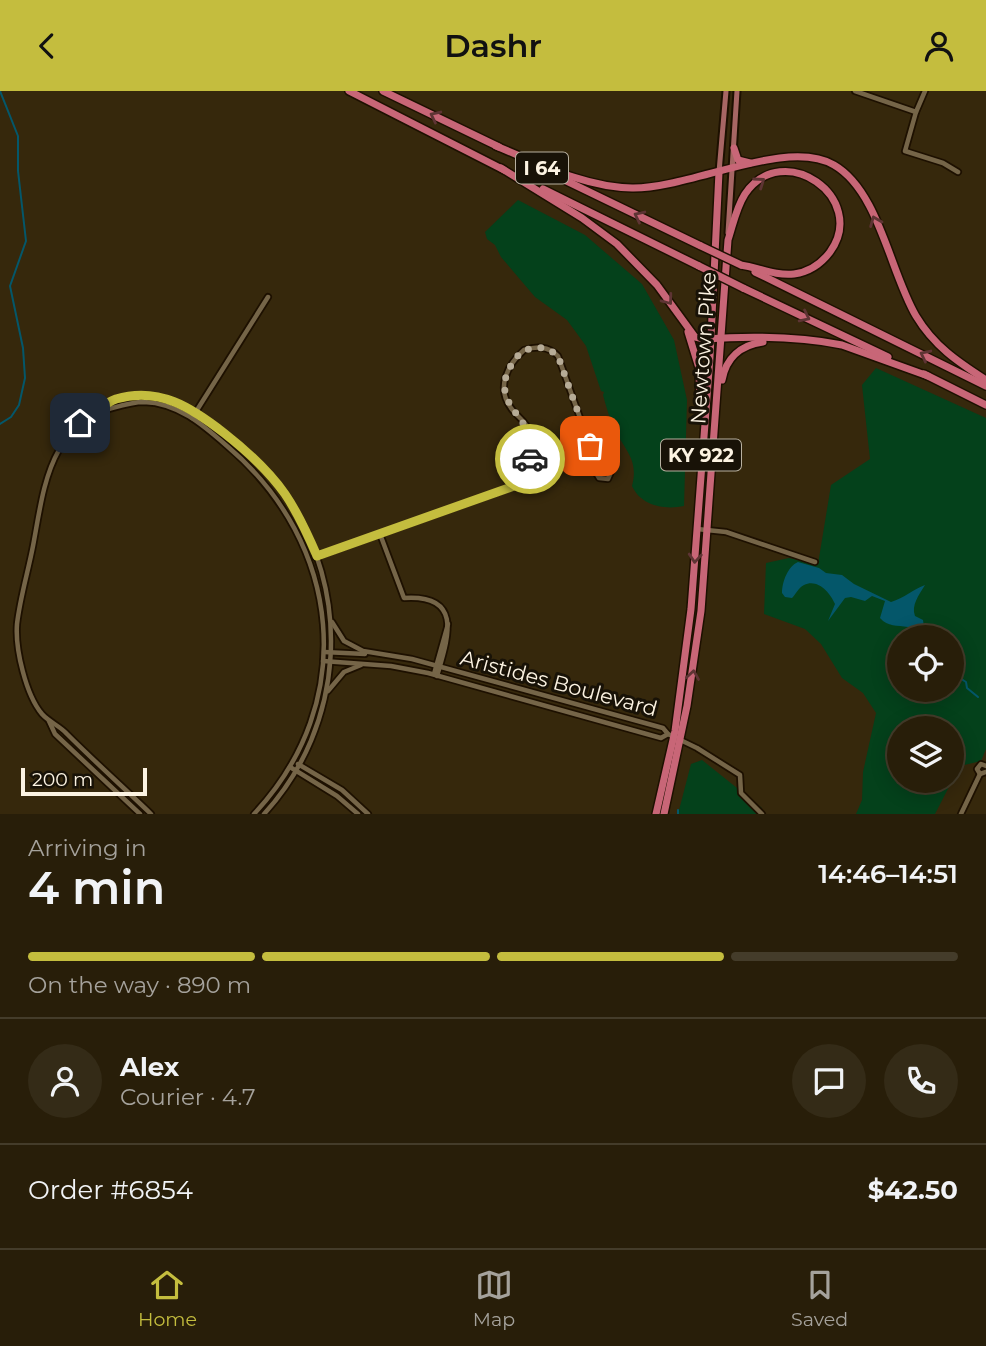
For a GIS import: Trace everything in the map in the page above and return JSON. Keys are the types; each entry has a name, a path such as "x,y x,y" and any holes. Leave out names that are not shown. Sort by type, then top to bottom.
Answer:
{"highway":[{"name":"I 64","path":"349,91 743,288 986,405"},
{"name":"I 64","path":"383,91 986,383"},
{"path":"496,146 577,179 609,186 652,187 787,155 816,157 837,166 850,176 865,196 920,323 946,353 986,383"},
{"path":"734,148 740,162 754,163"},
{"path":"501,168 617,243 657,285 695,337 783,339 842,345 928,376"},
{"name":"Newtown Pike","path":"664,814 686,654 697,529 711,338 719,172"},
{"path":"728,240 736,213 746,193 769,175 802,173 820,183 833,199 839,216 838,233 833,248 817,266 792,274 771,273 741,265"},
{"name":"Newtown Pike","path":"656,814 697,647 728,240"},
{"path":"685,325 695,351 700,377 699,473"},
{"path":"714,440 725,367 734,355 745,347 783,339"}],"main road":[{"name":"Newtown Pike","path":"719,172 726,91"},
{"name":"Newtown Pike","path":"728,240 737,91"}],"street":[{"path":"855,91 916,112"},
{"path":"925,91 905,151 943,163 958,171"},
{"path":"192,418 268,297"},
{"path":"309,559 514,486 529,462 532,443 526,425 510,407 503,392 507,371 524,350 538,347 558,356 590,446 587,456 602,480 608,479 611,475 608,466 598,450 590,446"},
{"path":"151,814 37,706 22,668 18,639 19,611 53,462 71,433 106,404 117,399 143,395 162,397 197,412 253,457 282,491 301,520 317,556 327,593 330,618 331,661 326,695 315,731 300,764 284,790 264,814"},
{"path":"96,412 142,402 164,405 192,418 244,461 275,496 297,531 309,559 321,603 324,652 314,712 290,768 254,814"},
{"path":"590,462 608,466"},
{"path":"275,496 282,491"},
{"path":"697,529 726,532 815,562"},
{"path":"380,534 404,598 422,599 444,611 449,631 435,675"},
{"name":"Aristides Boulevard","path":"330,618 339,634 351,646 363,651 438,666 663,728 674,736"},
{"name":"Aristides Boulevard","path":"324,652 387,655"},
{"name":"Aristides Boulevard","path":"323,661 374,664 435,675 661,738 674,736"},
{"name":"Aristides Boulevard","path":"326,695 344,672 360,665 374,664"},
{"path":"49,720 55,734 140,814"},
{"path":"674,736 740,775 741,793 762,814"},
{"path":"294,761 342,790 368,814"},
{"path":"961,814 983,773 977,770 978,766 986,766"},
{"path":"290,768 337,796 358,814"}],"green space":[{"path":"518,200 585,235 642,284 674,340 687,400 684,506 654,505 636,493 632,486 634,469 630,456 612,424 604,392 601,391 586,346 567,320 535,297 501,257 495,245 487,239 485,232"},
{"path":"876,368 986,418 986,749 981,761 964,765 964,716 887,716 887,793 946,793 935,814 856,814 862,800 863,772 876,713 863,693 842,678 821,644 805,629 764,614 766,563 789,558 818,564 831,485 870,459 862,385"},
{"path":"702,760 762,808 760,814 678,814 691,764"}],"water":[{"path":"798,562 826,573 842,575 891,602 925,585 914,608 915,616 923,620 924,625 886,623 880,618 885,601 872,596 865,601 845,598 828,621 835,604 830,595 818,585 804,585 792,598 785,597 782,593 784,579 791,567"}],"waterway":[{"path":"0,91 18,136 18,171 26,241 10,286 23,348 25,378 19,405 11,417 0,424"},
{"path":"964,681 967,688 978,697"}],"way so far":[{"path":"530,459 532,445 526,425 510,407 503,392 507,371 524,350 531,348 546,348 558,356 590,446"}],"route":[{"path":"80,423 117,399 143,395 162,397 197,412 253,457 272,477 296,512 317,556 514,486 524,474 530,459"}]}
